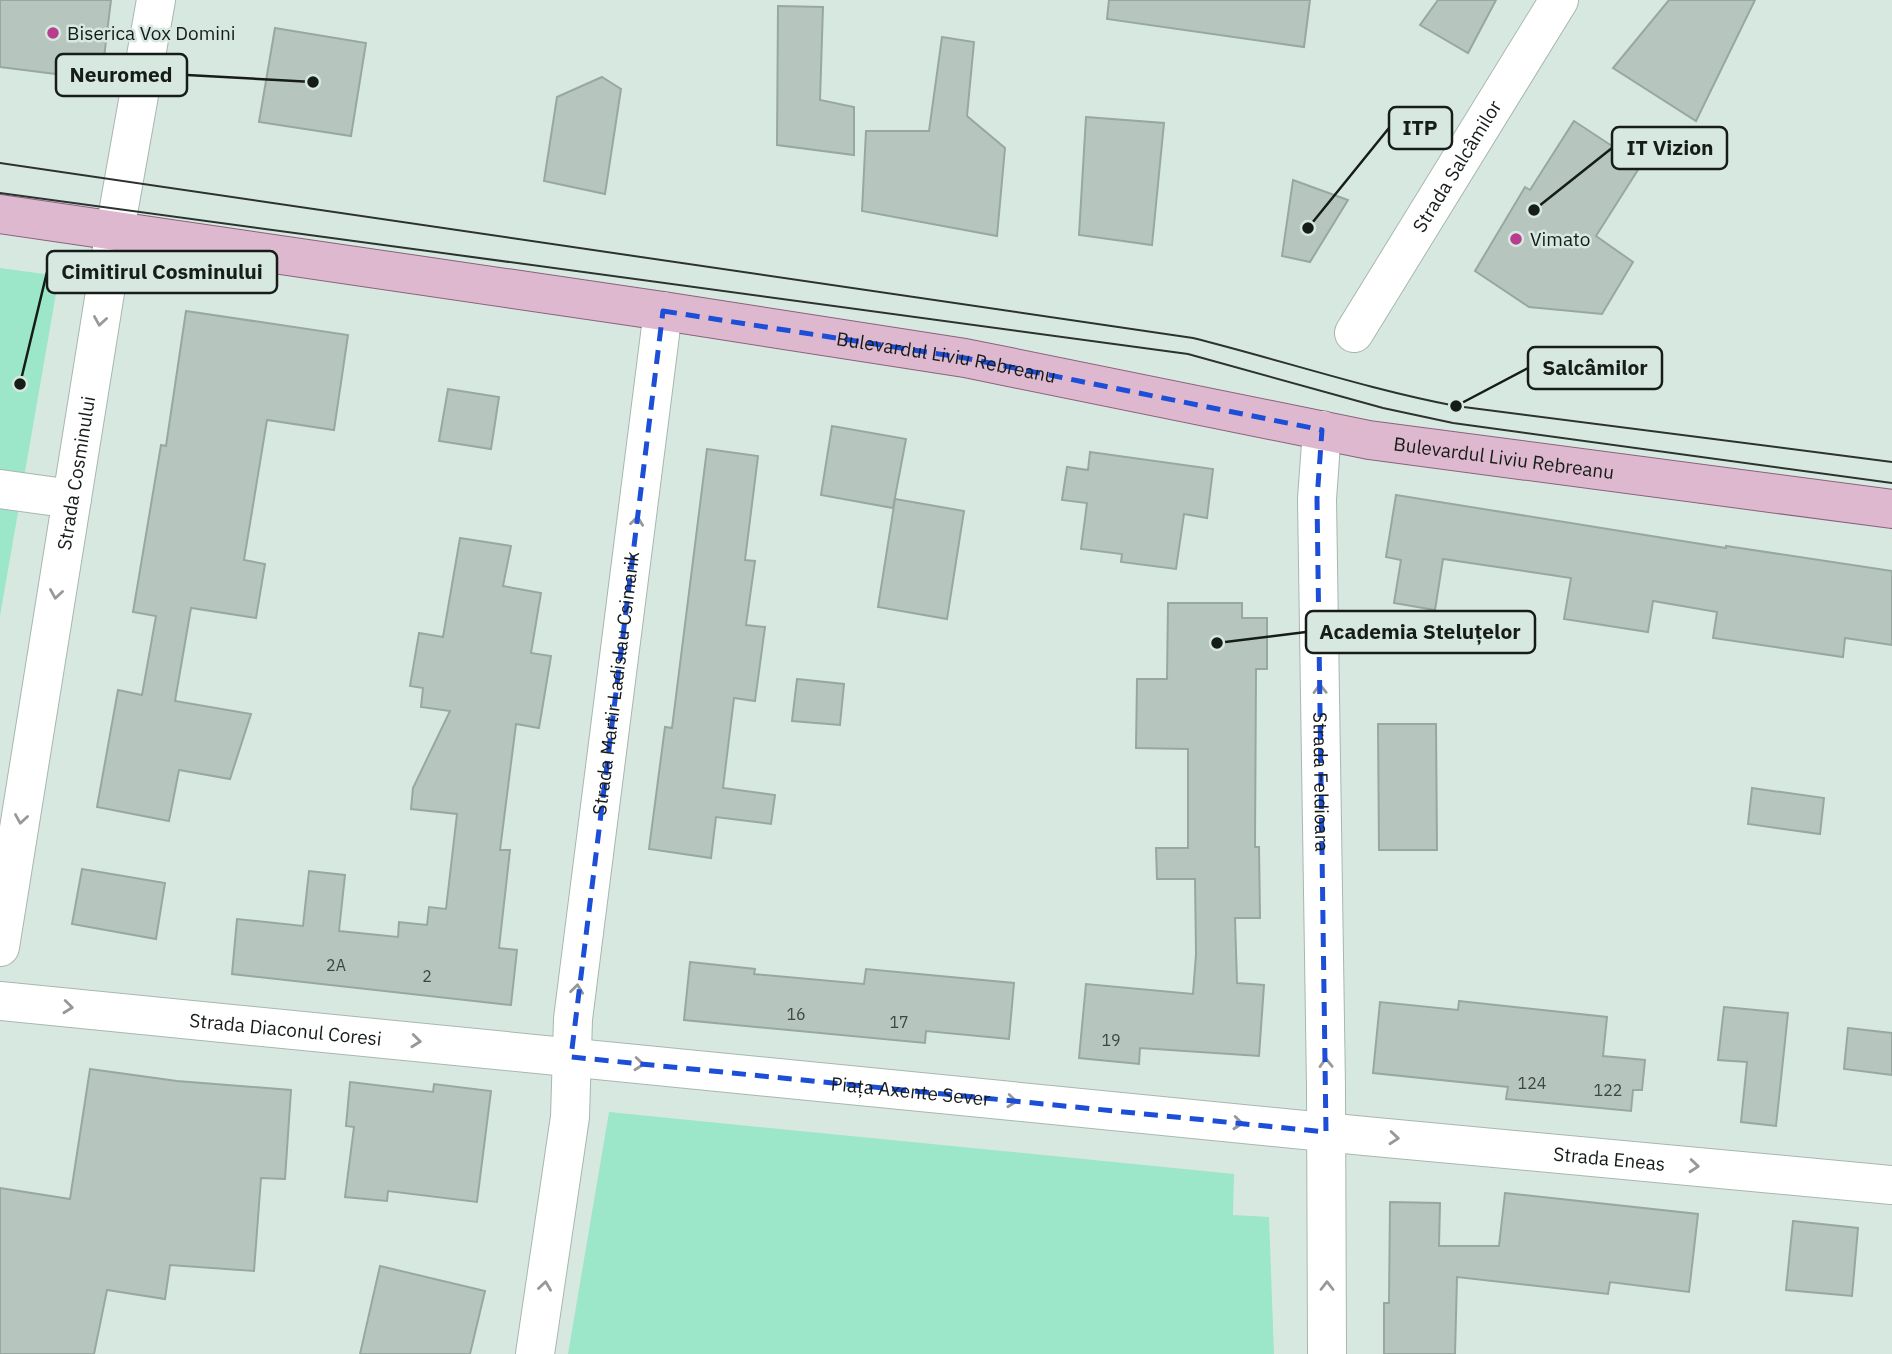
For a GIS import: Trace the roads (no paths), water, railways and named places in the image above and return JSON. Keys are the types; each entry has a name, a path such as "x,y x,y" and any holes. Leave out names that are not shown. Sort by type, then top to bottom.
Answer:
{"main road":[{"name":"Bulevardul Liviu Rebreanu","path":"0,214 965,358 1369,440 1892,509"}],"street":[{"name":"Strada Cosminului","path":"0,947 115,230 156,0"},
{"name":"Strada Salcâmilor","path":"1354,333 1559,0"},
{"name":"Strada Martir Ladislau Csimarik","path":"571,1057 573,1019 663,311"},
{"name":"Strada Feldioara","path":"1322,430 1317,499 1326,1132"},
{"path":"0,489 72,499"},
{"name":"Strada Diaconul Coresi","path":"0,1001 571,1057"},
{"path":"535,1354 570,1117 571,1057"},
{"name":"Piața Axente Sever","path":"571,1057 1326,1132"},
{"path":"1326,1132 1326,1354"},
{"name":"Strada Eneas","path":"1326,1132 1892,1185"}],"tram line":[{"path":"0,163 1193,338 1357,383 1456,406 1892,462"},
{"path":"0,193 1188,354 1383,408 1453,423 1892,483"}],"place":[{"name":"Biserica Vox Domini","path":"53,33"},
{"name":"Neuromed","path":"313,82"},
{"name":"IT Vizion","path":"1534,210"},
{"name":"ITP","path":"1308,228"},
{"name":"Vimato","path":"1516,239"},
{"name":"Cimitirul Cosminului","path":"20,384"},
{"name":"Salcâmilor","path":"1456,406"},
{"name":"Academia Steluțelor","path":"1217,643"}]}
